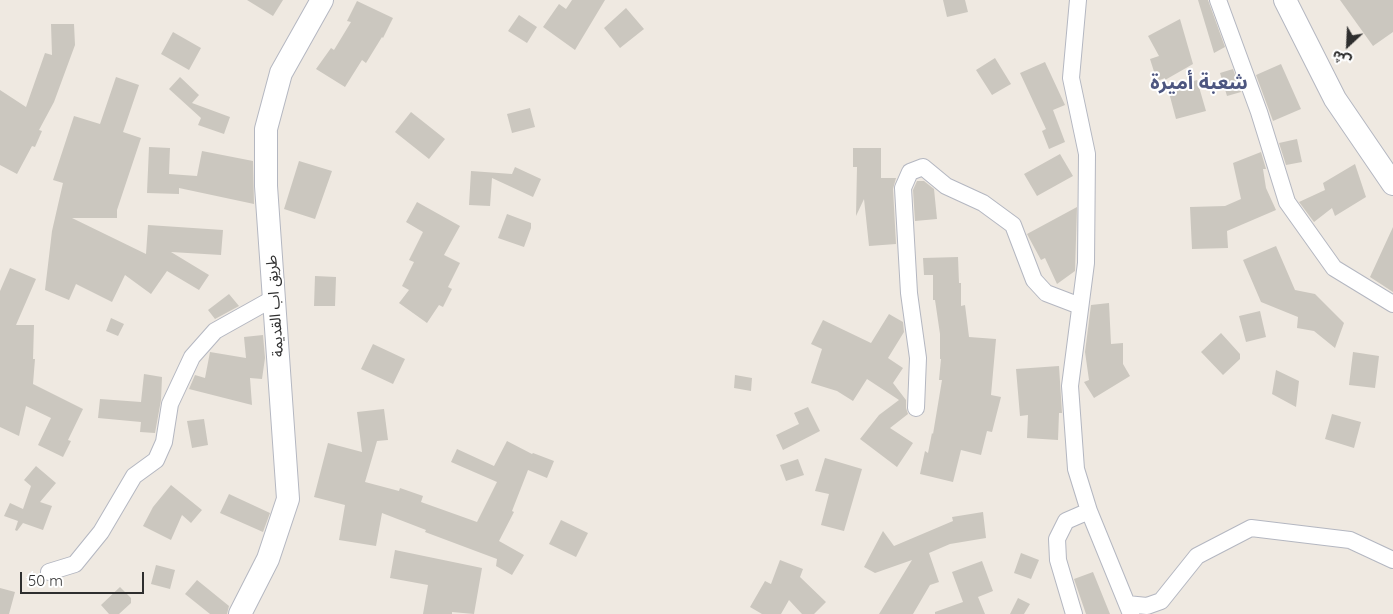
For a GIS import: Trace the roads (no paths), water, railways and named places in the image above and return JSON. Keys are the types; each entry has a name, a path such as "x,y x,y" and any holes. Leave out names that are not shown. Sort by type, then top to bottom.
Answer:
{"street":[{"name":"طريق اب القديمة","path":"240,614 268,559 288,498 266,186 266,129 281,73 322,0"},
{"path":"1078,0 1071,78 1086,154 1086,263 1070,386 1076,469 1089,511 1128,609 1148,606 1161,601 1197,556 1251,528 1350,540 1393,560"},
{"path":"1218,0 1259,112 1287,202 1334,268 1393,304"},
{"path":"1286,0 1335,99 1393,184"},
{"path":"916,408 918,358 909,293 903,188 910,172 923,167 946,186 983,203 1013,224 1034,280 1046,294 1080,306"},
{"path":"49,572 75,564 101,532 134,476 156,460 164,442 170,404 192,357 215,331 274,298"},
{"path":"1074,614 1058,560 1057,539 1066,521 1089,511"}],"district":[{"name":"شعبة أميرة","path":"1199,83"}]}
